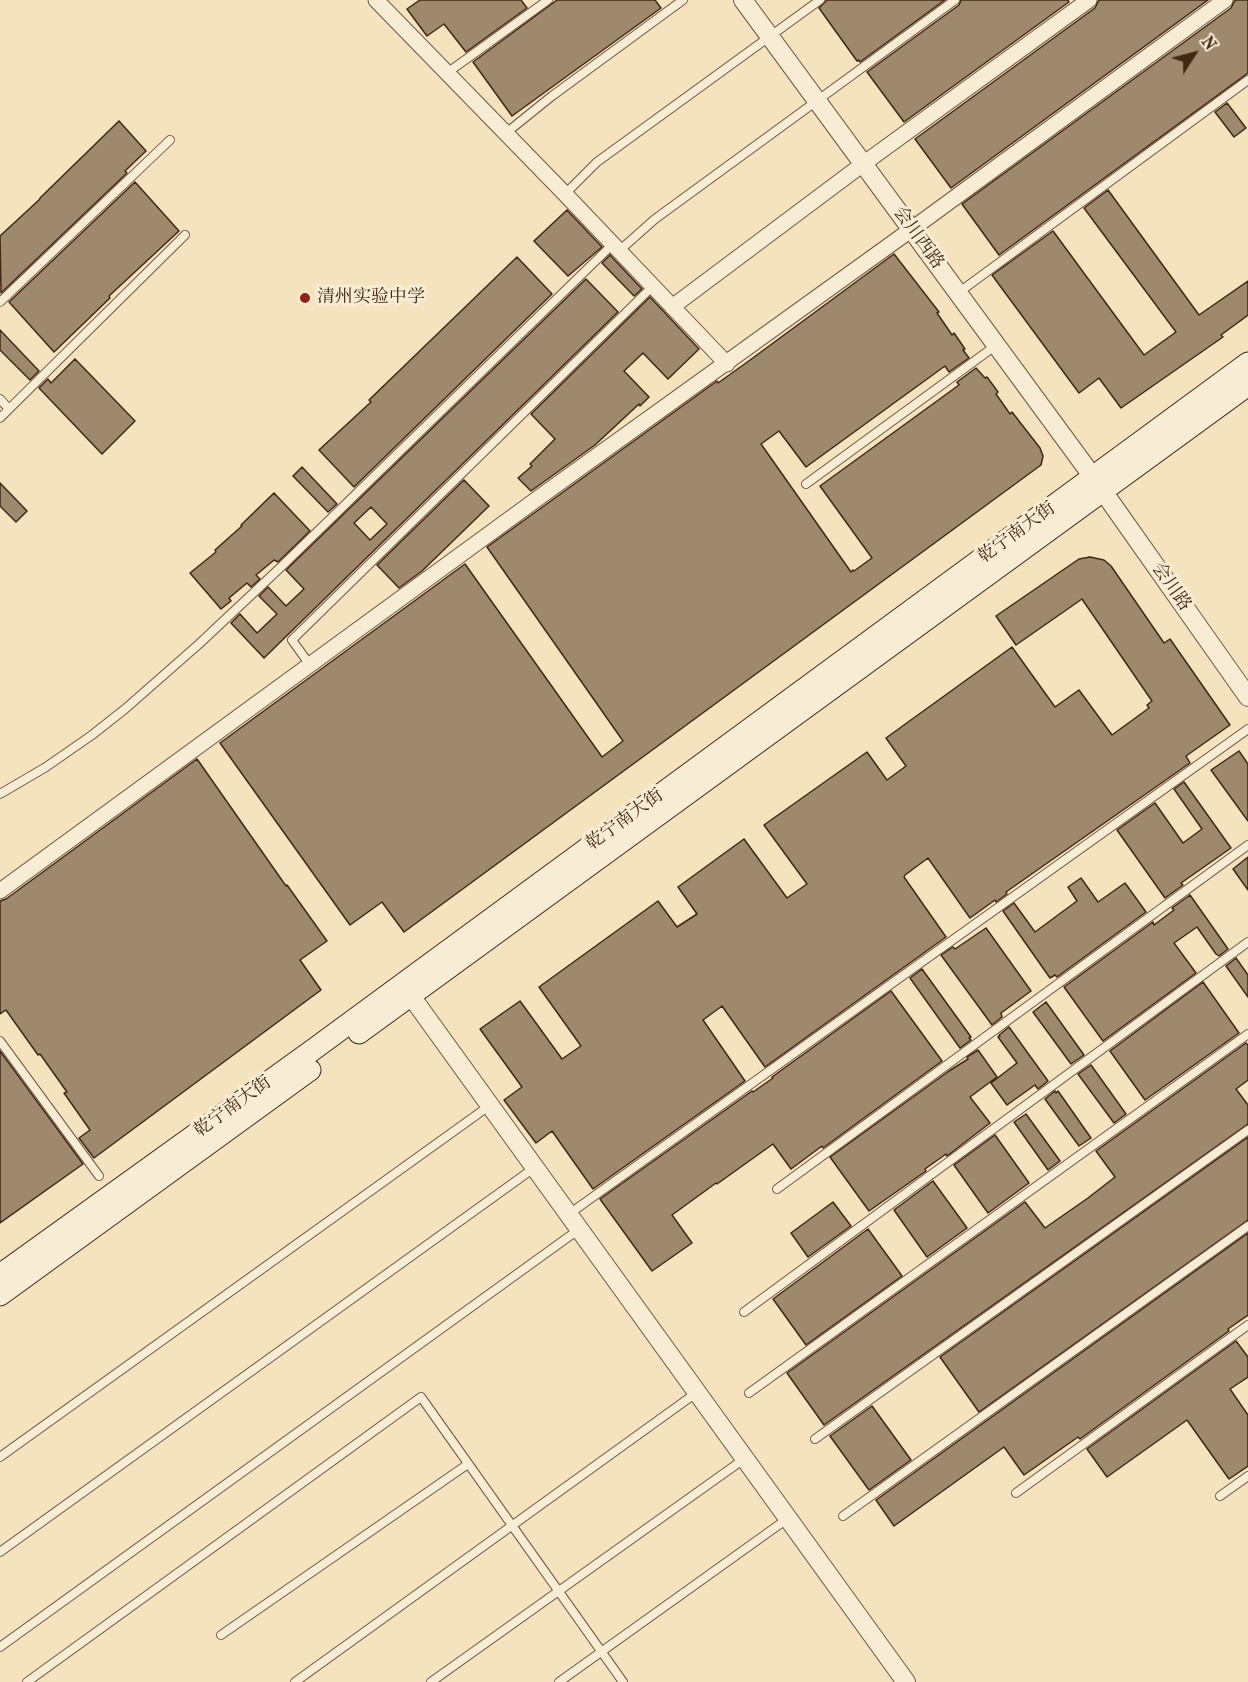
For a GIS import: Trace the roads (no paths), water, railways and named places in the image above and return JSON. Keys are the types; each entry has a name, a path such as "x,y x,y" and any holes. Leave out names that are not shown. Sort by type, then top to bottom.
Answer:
{"main road":[{"name":"乾宁南大街","path":"0,1295 411,996 1098,484 1248,363"},
{"name":"乾宁南大街","path":"0,1275 1098,484 1248,385"}],"street":[{"path":"376,0 727,364"},
{"name":"会川西路","path":"743,0 1098,484"},
{"path":"0,891 1225,0"},
{"path":"672,306 1084,1"},
{"name":"会川路","path":"1098,484 1248,696"},
{"path":"411,996 906,1682"}],"lane":[{"path":"447,73 548,0"},
{"path":"506,133 552,96 683,0"},
{"path":"565,194 597,162 820,0"},
{"path":"0,794 46,767 92,735 199,644 616,247 955,0"},
{"path":"958,293 1248,80"},
{"path":"0,302 170,140"},
{"path":"0,418 185,235"},
{"path":"310,665 292,640 653,286"},
{"path":"806,484 996,345"},
{"path":"0,399 9,409"},
{"path":"0,1647 574,1222 1248,729"},
{"path":"777,1189 1248,845"},
{"path":"744,1312 1248,942"},
{"path":"749,1394 1248,1034"},
{"path":"0,1041 99,1176"},
{"path":"0,1457 490,1106"},
{"path":"815,1440 1248,1130"},
{"path":"0,1552 535,1167"},
{"path":"843,1516 1248,1226"},
{"path":"1016,1493 1248,1325"},
{"path":"295,1682 698,1392"},
{"path":"27,1682 421,1397 623,1682"},
{"path":"431,1682 745,1458"},
{"path":"221,1635 468,1464"},
{"path":"1220,1496 1248,1476"},
{"path":"559,1682 789,1519"}],"place":[{"name":"清州实验中学","path":"305,298"}]}
